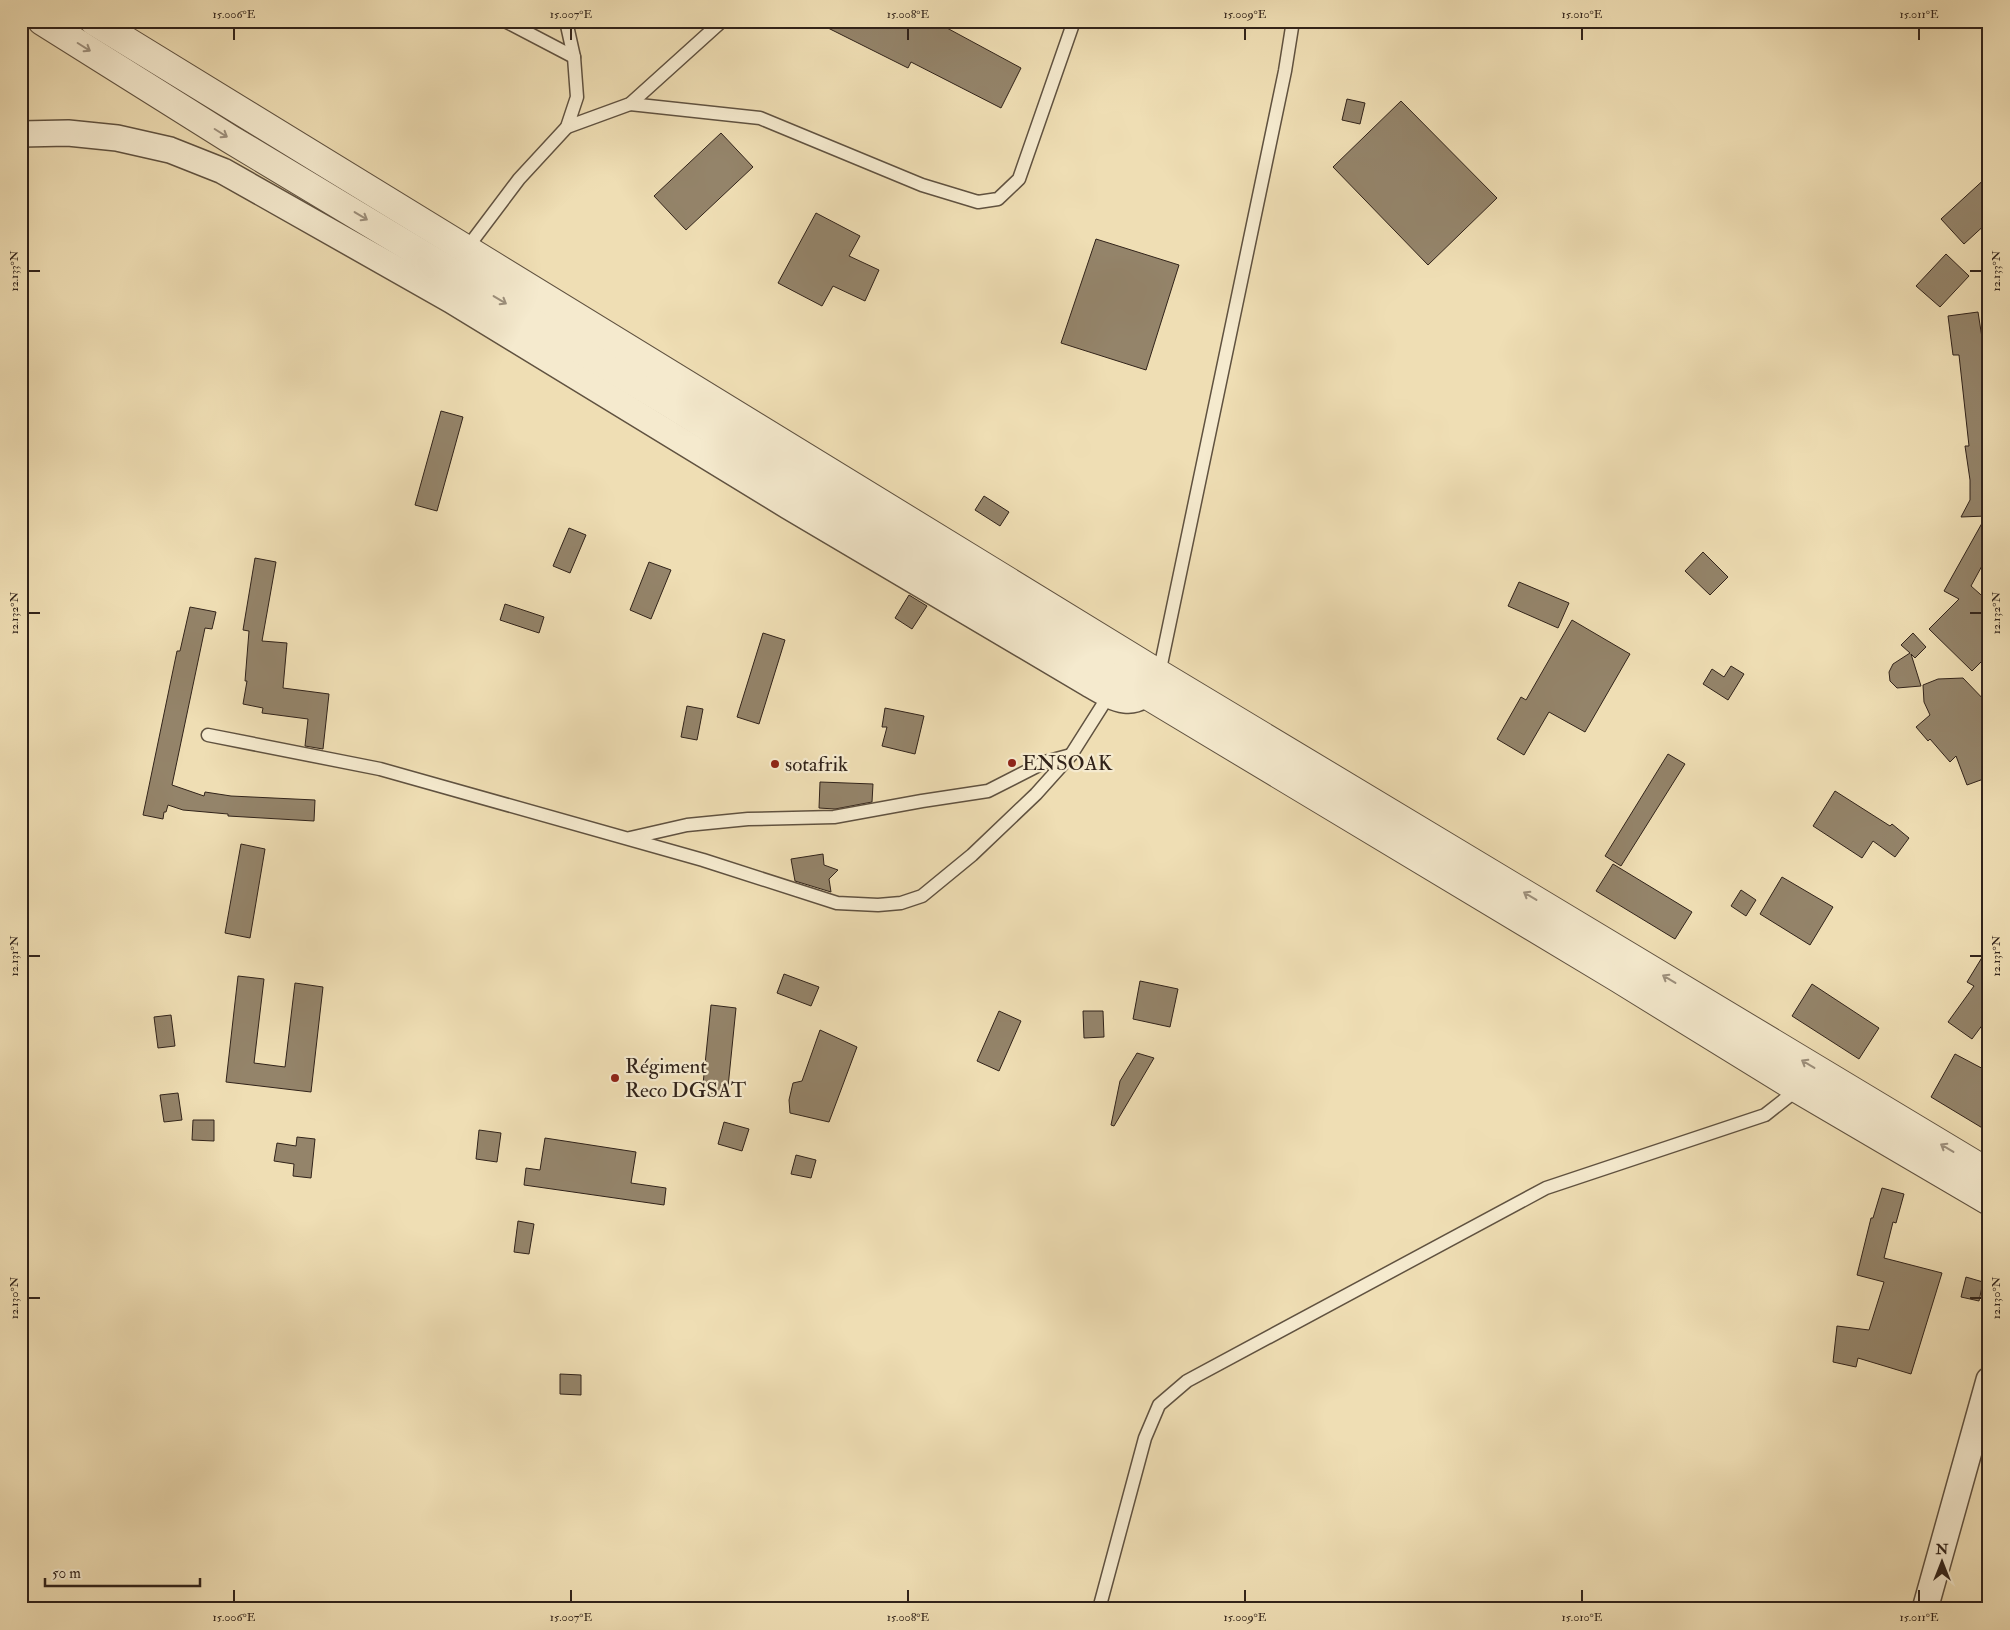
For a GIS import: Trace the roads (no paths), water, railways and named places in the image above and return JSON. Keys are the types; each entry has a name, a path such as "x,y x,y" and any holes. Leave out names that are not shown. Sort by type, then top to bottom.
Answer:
{"street":[{"path":"42,21 230,138 458,260 640,354 1153,684 1610,973 1798,1089 1989,1201"},
{"path":"94,21 458,260"},
{"path":"21,134 68,133 117,138 170,150 223,171 451,300 788,506 1109,695 1122,700 1135,699 1153,684"},
{"path":"1153,684 1989,1173"},
{"path":"1924,1609 1989,1380"}],"lane":[{"path":"505,21 574,57"},
{"path":"458,260 519,179 567,127 577,98 574,57 566,21"},
{"path":"567,127 630,104 722,21"},
{"path":"630,104 760,118 922,186 978,202 998,199 1019,179 1074,21"},
{"path":"1153,684 1285,71 1293,21"},
{"path":"208,736 380,769 711,862 838,903 878,905 901,903 922,896 972,855 1036,794 1071,755 1109,695"},
{"path":"628,839 687,825 739,820 834,817 988,791 1045,762 1071,755"},
{"path":"1099,1609 1145,1438 1159,1405 1187,1381 1546,1188 1764,1115 1798,1089"}],"place":[{"name":"ENSOAK","path":"1012,763"},
{"name":"sotafrik","path":"775,764"},
{"name":"Régiment Reco DGSAT","path":"615,1078"}]}
